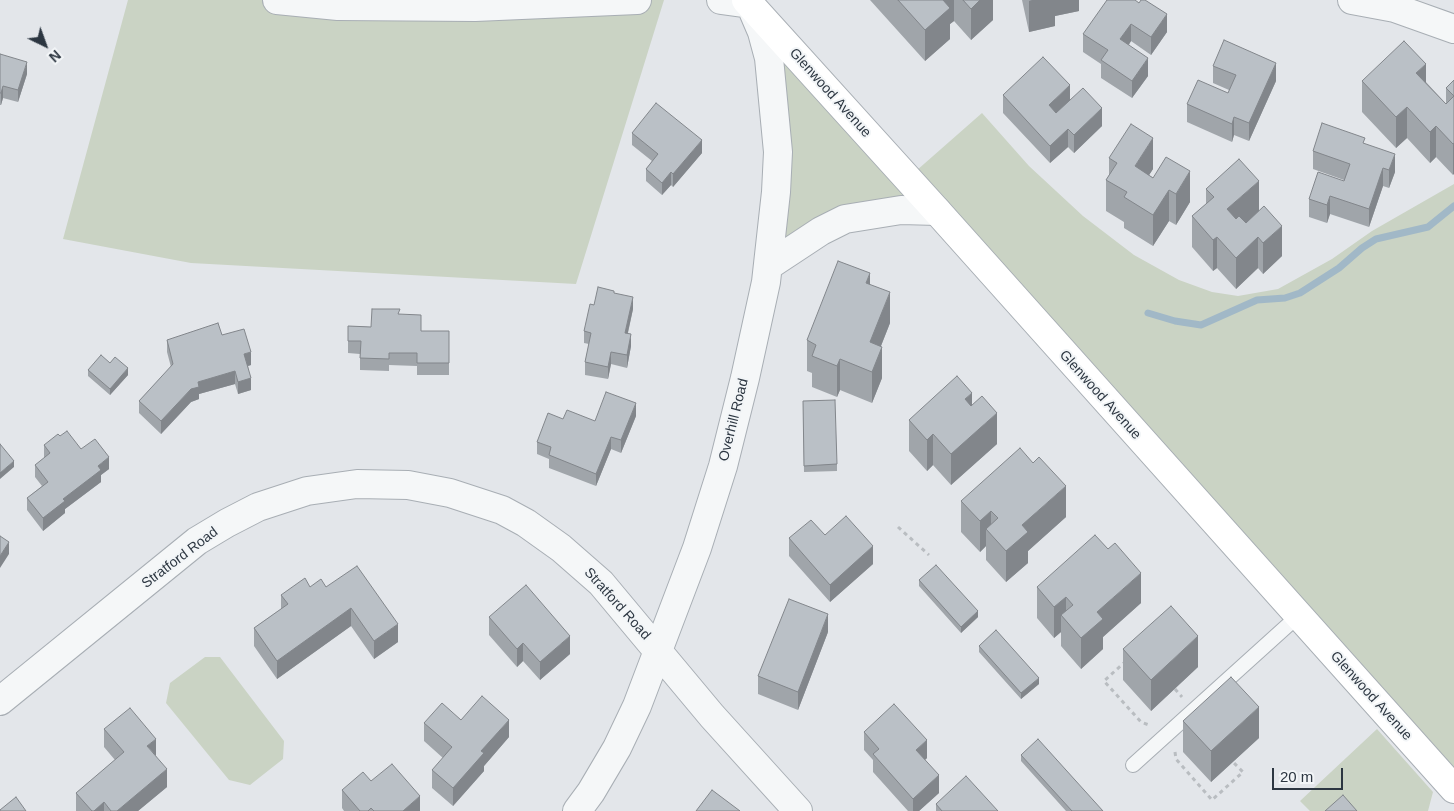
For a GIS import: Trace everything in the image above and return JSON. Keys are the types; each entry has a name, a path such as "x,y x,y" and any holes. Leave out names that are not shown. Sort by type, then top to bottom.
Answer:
{"street":[{"path":"277,0 338,6 425,4 475,7 543,2 637,0"},
{"path":"721,0 748,2"},
{"path":"1352,0 1395,8 1454,29"},
{"name":"Glenwood Avenue","path":"748,2 938,211 1454,789"},
{"name":"Overhill Road","path":"577,811 591,792 617,748 637,706 697,548 723,466 745,378 768,266 776,192 778,152 769,58 762,32 748,2"},
{"path":"768,266 820,231 845,219 901,210 938,211"},
{"name":"Stratford Road","path":"0,701 197,542 227,523 258,507 283,498 324,488 357,484 408,485 450,493 502,510 526,522 548,537 596,578 712,716 798,811"}],"lane":[{"path":"1132,765 1298,616"}],"path":[{"path":"898,527 929,555"},
{"path":"1129,658 1104,681 1141,722 1149,725 1157,723"},
{"path":"1174,689 1184,699"},
{"path":"1176,746 1176,759 1212,800 1243,772 1233,762"}],"green space":[{"path":"128,0 664,0 576,284 191,263 63,239"},
{"path":"746,0 908,178 982,113 1029,166 1083,216 1134,255 1179,280 1212,292 1238,296 1278,289 1332,259 1372,231 1454,184 1454,789 938,211 901,210 768,266 776,192"},
{"path":"205,657 220,657 284,741 283,759 250,785 229,780 166,703 170,683"},
{"path":"1377,729 1433,792 1428,811 1310,811 1300,801"}],"building":[{"path":"898,0 943,0 950,8 925,30"},
{"path":"963,0 980,0 971,9"},
{"path":"1107,0 1135,0 1139,3 1141,0 1145,0 1167,14 1151,37 1131,24 1120,39 1148,58 1132,81 1101,60 1108,50 1083,34"},
{"path":"1224,40 1276,63 1249,123 1234,117 1232,124 1187,104 1198,80 1228,93 1236,75 1213,66"},
{"path":"1404,41 1426,64 1416,73 1446,104 1454,96 1453,144 1436,126 1430,132 1407,107 1396,117 1362,81"},
{"path":"0,54 27,62 18,90 3,86 0,93"},
{"path":"1043,57 1070,85 1049,105 1056,113 1083,88 1102,108 1074,135 1068,129 1050,146 1003,95"},
{"path":"1454,80 1454,96 1446,88"},
{"path":"656,103 702,140 673,174 671,172 662,183 646,169 658,154 632,133"},
{"path":"1322,123 1365,138 1363,143 1395,154 1389,170 1383,168 1369,209 1330,196 1327,205 1309,199 1318,172 1344,181 1350,164 1313,151"},
{"path":"1131,124 1153,138 1135,166 1153,178 1166,157 1190,171 1176,194 1169,190 1153,215 1124,197 1127,192 1106,180 1117,163 1109,158"},
{"path":"1239,159 1259,181 1227,209 1236,219 1239,216 1246,223 1264,206 1282,226 1263,243 1258,237 1236,258 1217,237 1213,240 1192,216 1214,197 1206,189"},
{"path":"838,261 870,273 866,283 890,292 870,342 882,347 872,372 840,359 837,366 812,356 816,345 807,340"},
{"path":"598,287 633,297 625,333 631,334 627,355 611,352 608,367 585,362 591,333 584,331 590,304 594,305"},
{"path":"372,309 400,309 398,314 421,315 421,331 449,331 449,363 417,363 417,353 389,353 389,359 360,358 361,341 348,341 348,326 371,327"},
{"path":"218,323 222,335 244,329 251,352 244,354 251,378 238,382 235,371 198,382 199,387 191,389 161,421 139,401 173,364 167,340"},
{"path":"101,355 110,363 115,357 128,368 110,389 88,370"},
{"path":"957,376 972,393 965,399 971,406 982,396 997,413 951,454 933,434 927,440 909,420"},
{"path":"606,392 636,403 621,440 611,437 596,474 549,455 551,447 537,442 548,413 563,419 567,410 595,421"},
{"path":"835,400 837,464 804,466 803,401"},
{"path":"67,431 81,449 95,439 109,457 98,466 101,470 63,499 65,501 43,518 27,498 48,482 35,465 50,453 44,445 58,434 60,436"},
{"path":"0,444 14,461 0,473"},
{"path":"1020,448 1033,463 1039,457 1066,486 1022,525 1028,532 1006,551 986,529 998,518 991,511 980,521 961,501"},
{"path":"846,516 873,546 830,585 789,538 811,520 825,535"},
{"path":"1095,535 1108,549 1115,543 1141,573 1097,612 1103,619 1081,638 1061,615 1073,605 1066,597 1054,607 1037,587"},
{"path":"0,536 9,542 0,556"},
{"path":"936,565 978,611 961,627 919,580"},
{"path":"357,566 398,624 374,641 351,608 277,661 254,628 288,604 281,595 305,578 310,587 321,579 326,587"},
{"path":"526,585 570,636 540,662 523,643 517,649 489,617"},
{"path":"789,599 828,614 798,692 758,676"},
{"path":"1171,606 1198,636 1151,680 1123,649"},
{"path":"996,630 1039,678 1021,693 979,646"},
{"path":"1231,677 1259,707 1211,751 1183,721"},
{"path":"482,696 509,720 481,751 484,753 453,788 432,770 452,747 424,723 442,703 461,720"},
{"path":"894,704 927,740 916,750 939,775 913,799 873,754 879,749 864,732"},
{"path":"130,708 156,739 147,746 167,769 117,811 111,811 104,802 92,811 76,793 124,752 104,729"},
{"path":"1038,739 1103,811 1072,811 1021,755"},
{"path":"392,764 420,796 403,811 374,811 371,808 368,811 360,811 342,790 363,772 371,781"},
{"path":"966,776 998,811 942,811 936,804"},
{"path":"712,790 740,811 696,811"},
{"path":"1343,795 1357,811 1325,811"},
{"path":"16,797 26,811 0,811 0,810"}],"waterway":[{"path":"1148,313 1175,321 1201,325 1257,300 1285,298 1300,293 1339,268 1362,248 1376,239 1428,227 1454,206"}]}
